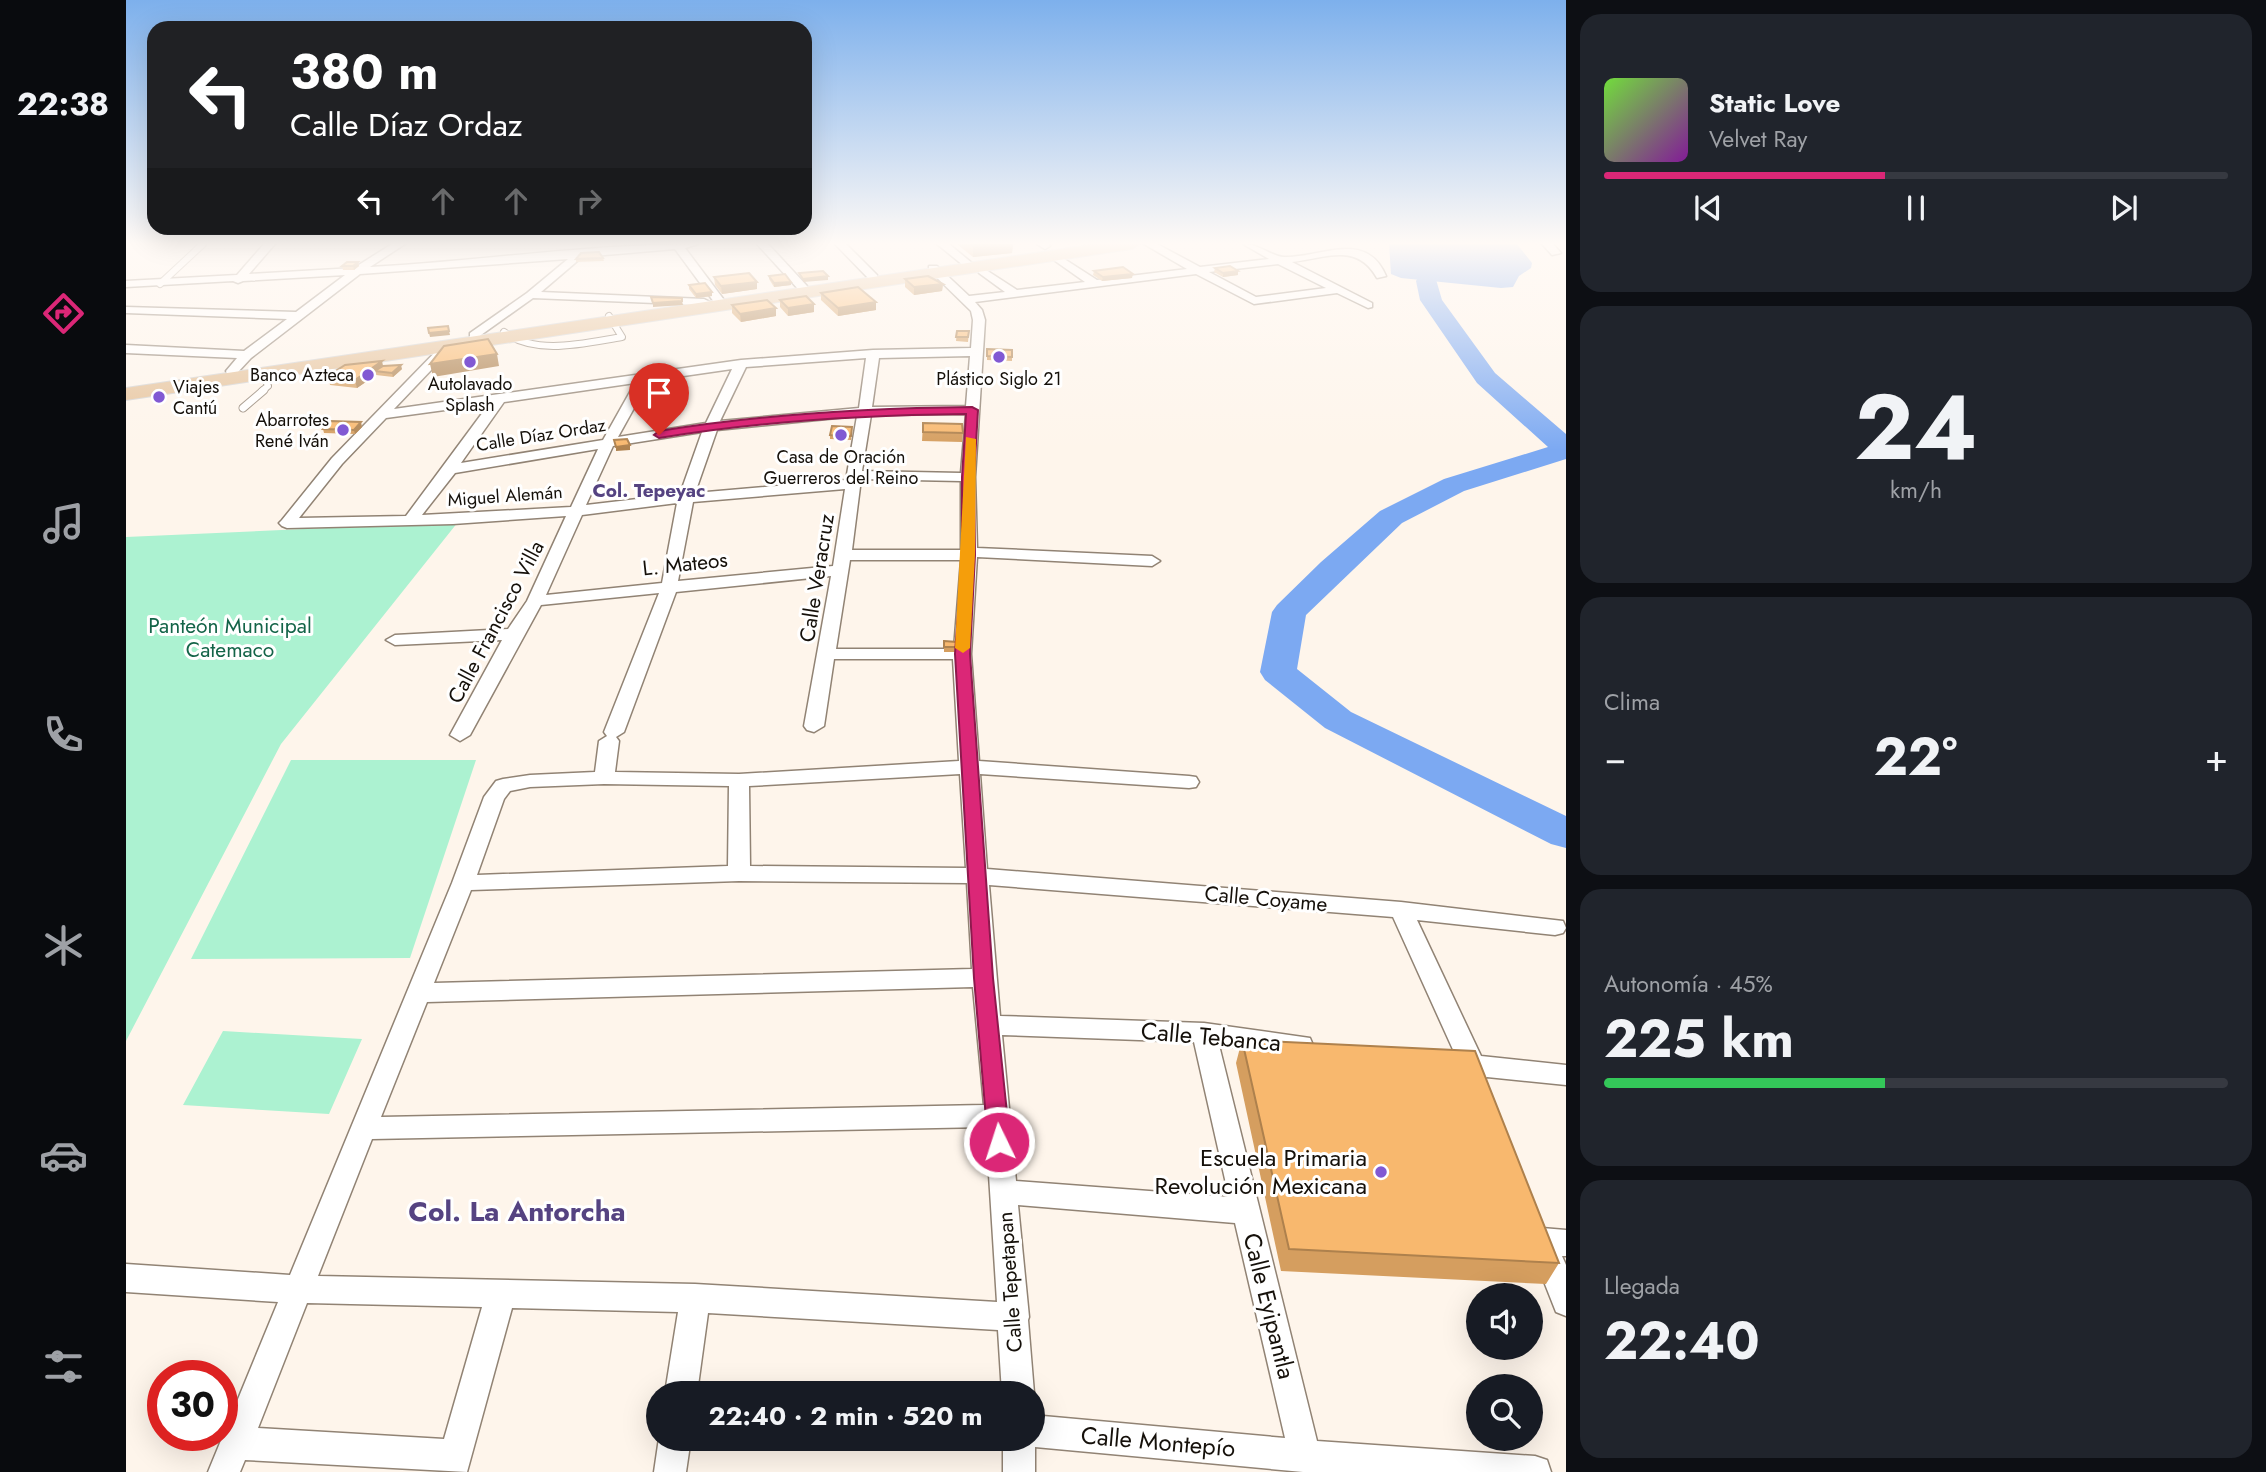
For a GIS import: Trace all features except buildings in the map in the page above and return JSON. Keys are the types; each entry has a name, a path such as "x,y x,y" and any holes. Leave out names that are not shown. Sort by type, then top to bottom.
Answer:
{"main road":[{"path":"610,319 645,313"},
{"path":"126,387 263,373 652,313"},
{"path":"126,394 233,374 474,336 506,334"}],"street":[{"path":"204,313 300,316"},
{"path":"233,374 247,355 304,313"},
{"path":"474,336 506,313"},
{"name":"Calle Tepetapan","path":"977,313 979,320 968,477 969,553 962,654 972,767 976,876 998,1116 1017,1381"},
{"path":"381,415 448,346"},
{"path":"126,349 247,355"},
{"path":"381,415 741,364 873,354 975,352"},
{"name":"Calle Veracruz","path":"814,726 873,354"},
{"path":"604,778 612,736 669,588 686,498 711,426 741,364"},
{"name":"Calle Francisco Villa","path":"460,735 514,634 535,601 607,444 644,379"},
{"path":"410,520 499,399"},
{"name":"Calle Díaz Ordaz","path":"450,469 711,426 866,411 972,410"},
{"name":"Miguel Alemán","path":"381,415 337,461 287,523 410,520 575,511 852,480 968,477"},
{"name":"L. Mateos","path":"535,601 669,588 841,563 969,553 1153,561"},
{"path":"395,640 514,634"},
{"path":"825,654 962,654"},
{"path":"501,1293 453,1464 231,1457 463,883 494,797 503,786 530,781 604,778 739,780 972,767 1189,782"},
{"path":"739,780 739,873"},
{"name":"Calle Coyame","path":"463,883 739,873 976,876 1401,910 1555,927"},
{"path":"1401,910 1474,1066 1483,1091"},
{"path":"417,993 984,978"},
{"name":"Calle Tebanca","path":"988,1025 1204,1033 1325,1048"},
{"name":"Calle Eyipantla","path":"1204,1033 1305,1456"},
{"path":"1433,1061 1566,1075"},
{"path":"364,1128 998,1116"},
{"path":"1002,1192 1245,1211"},
{"path":"1547,1233 1566,1302"},
{"path":"126,1278 298,1289 695,1298 1014,1317"},
{"path":"683,1381 695,1298"},
{"name":"Calle Montepío","path":"1045,1432 1305,1456 1535,1472"},
{"path":"670,1472 672,1451"},
{"path":"1019,1472 1020,1451"}],"lane":[{"path":"243,408 268,386 263,373"}],"green space":[{"name":"Panteón Municipal Catemaco","path":"458,522 281,744 126,1041 126,537"},
{"path":"291,760 476,760 410,958 191,959"},
{"path":"223,1031 362,1039 329,1114 183,1105"}],"waterway":[{"path":"1440,313 1486,378 1566,448"},
{"path":"1566,450 1454,485 1391,517 1332,569 1289,612 1278,672 1338,720 1566,834"}],"slow traffic":[{"path":"963,648 969,555 970,439"}],"place":[{"name":"Plástico Siglo 21","path":"999,357"},
{"name":"Autolavado Splash","path":"470,362"},
{"name":"Banco Azteca","path":"368,375"},
{"name":"Viajes Cantú","path":"159,397"},
{"name":"Abarrotes René Iván","path":"343,430"},
{"name":"Casa de Oración Guerreros del Reino","path":"841,435"},
{"name":"Escuela Primaria Revolución Mexicana","path":"1381,1172"}],"district":[{"name":"Col. Tepeyac","path":"649,490"},
{"name":"Col. La Antorcha","path":"517,1211"}],"route":[{"path":"659,435 711,426 866,411 972,410 968,477 969,555 962,654 972,767 976,876 999,1142"}]}
